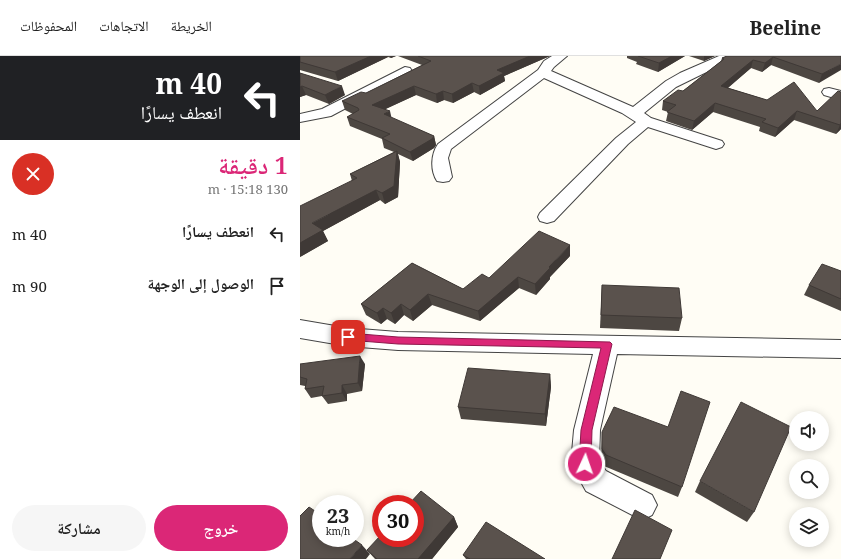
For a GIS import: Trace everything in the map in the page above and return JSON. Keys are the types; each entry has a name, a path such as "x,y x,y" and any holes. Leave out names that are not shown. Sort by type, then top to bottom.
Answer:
{"street":[{"path":"443,177 440,158 444,148 543,73 549,64 562,56"},
{"path":"547,217 622,141 640,118 671,84 729,56"},
{"path":"300,118 326,113 405,71"},
{"path":"543,73 640,118 716,144"},
{"path":"346,89 360,94"},
{"path":"300,329 348,337 398,341 841,349"},
{"path":"607,344 587,430 585,464 596,481 642,505"}],"building":[{"path":"300,56 371,56 335,72 300,62"},
{"path":"418,56 530,56 497,70 504,73 479,86 472,83 452,94 443,91 436,94 414,86 372,105 390,111 384,114 434,136 432,139 410,152 382,138 390,134 347,117 359,110 358,108 342,101 361,92 366,93 431,61"},
{"path":"638,56 672,56 659,63"},
{"path":"727,56 841,56 841,64 822,74 773,57 765,63 753,60 721,86 767,100 794,82 817,111 838,91 841,92 840,125 797,111 778,128 762,122 766,119 715,103 694,121 667,112 676,105 663,101 678,90 683,91 724,59 722,58"},
{"path":"300,73 342,86 325,95 302,86 300,87"},
{"path":"397,151 394,186 382,193 376,190 312,223 323,230 300,243 300,206 357,178 350,174"},
{"path":"539,231 570,245 535,284 518,277 478,311 428,294 410,310 401,304 391,313 383,308 377,313 361,304 412,263 463,289 482,274 489,278"},
{"path":"822,264 841,271 841,299 809,285"},
{"path":"602,285 679,288 682,318 601,315"},
{"path":"360,356 358,383 342,385 342,393 322,396 324,386 305,389 307,379 300,377 300,364"},
{"path":"468,368 550,374 545,414 458,407"},
{"path":"681,391 710,402 682,487 606,455 602,449 602,432 614,407 668,427"},
{"path":"741,402 789,426 789,432 754,512 700,481"},
{"path":"421,491 454,517 418,559 377,559 367,550 372,545 372,547 424,547 424,495 417,495"},
{"path":"309,507 312,509 312,547 360,547 350,559 300,559 300,516"},
{"path":"635,510 672,530 660,559 612,559"},
{"path":"486,522 545,559 470,559 463,555"}],"route":[{"path":"348,337 398,341 607,344 587,430 585,464"}]}
